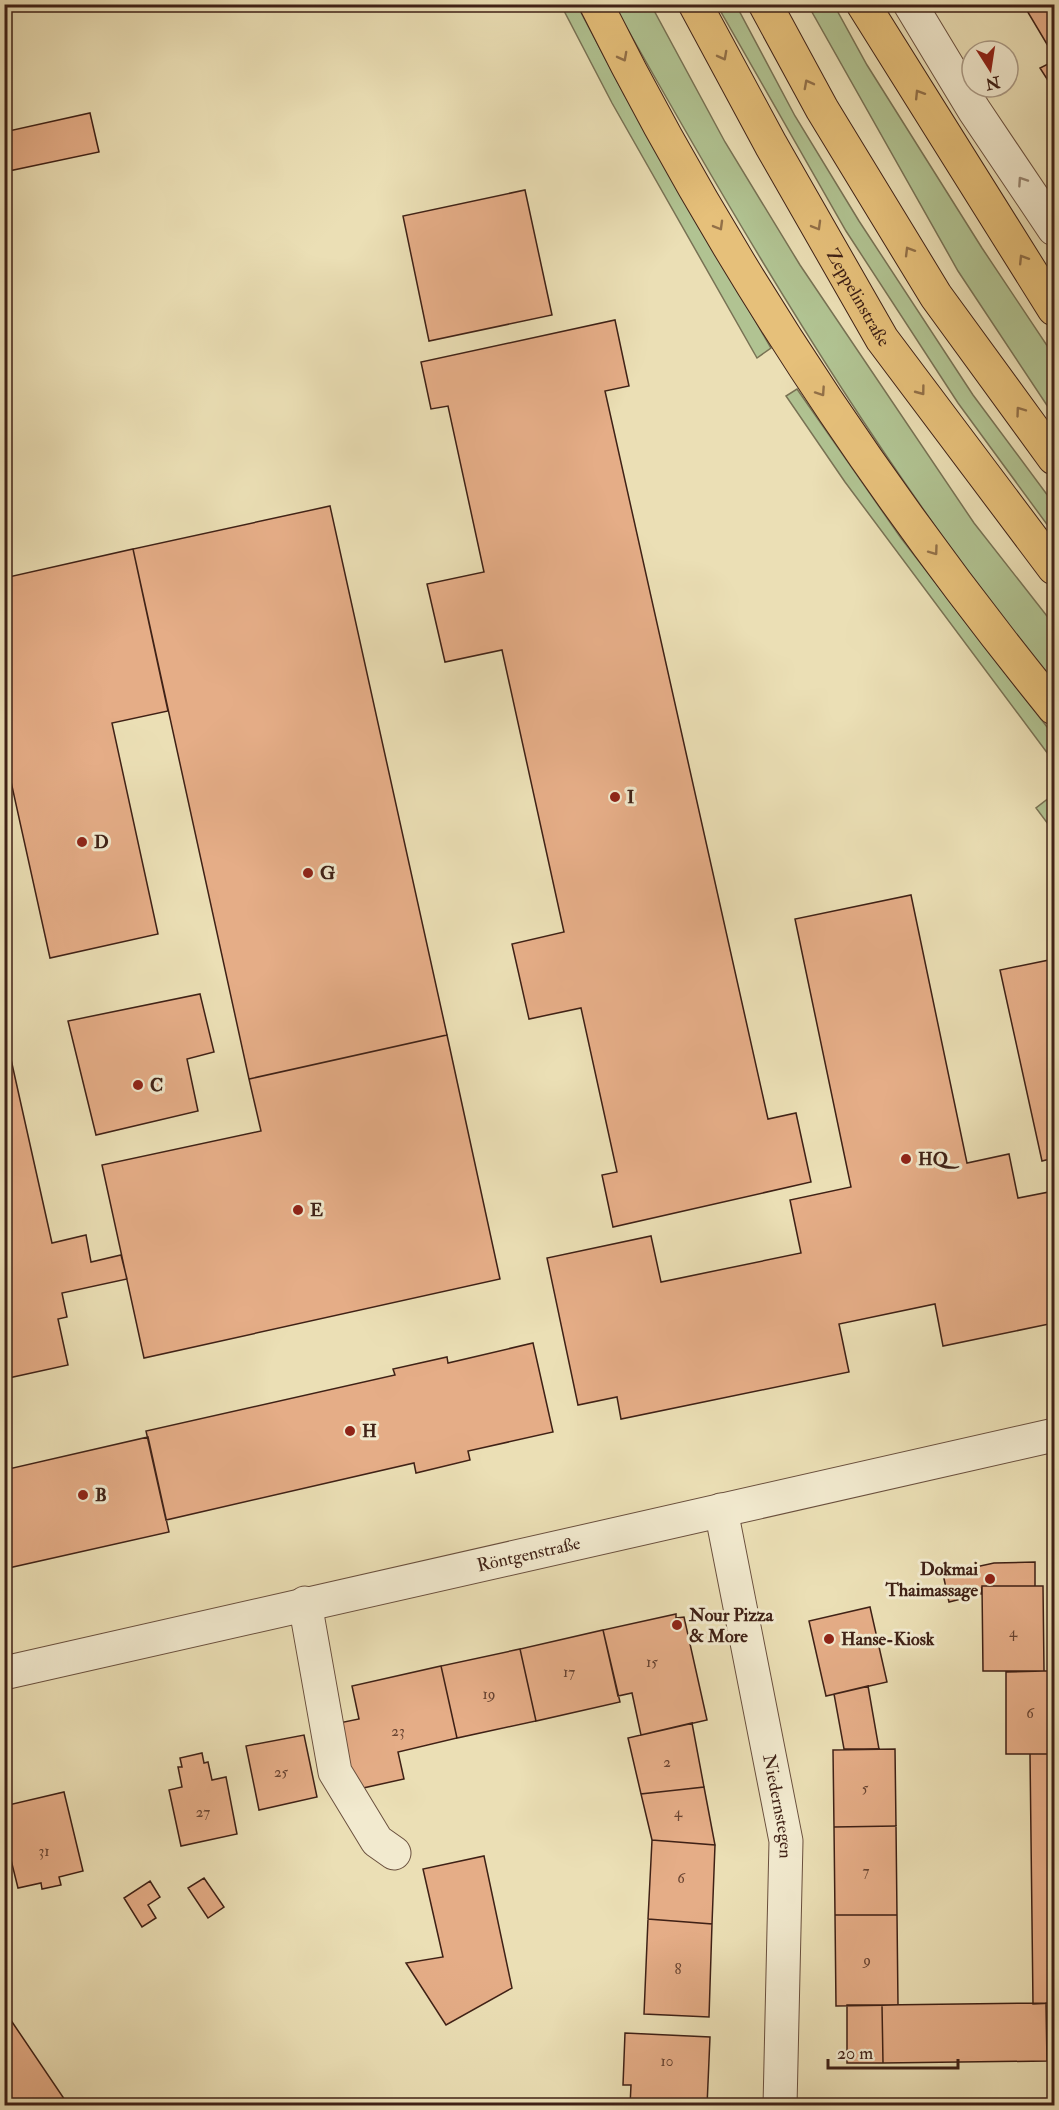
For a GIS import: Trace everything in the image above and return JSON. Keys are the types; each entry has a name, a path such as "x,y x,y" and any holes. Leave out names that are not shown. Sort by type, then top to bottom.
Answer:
{"highway":[{"path":"596,4 624,59 736,256 800,360 845,428 983,620 1054,708"},
{"name":"Zeppelinstraße","path":"695,4 771,145 882,339 1054,568"},
{"path":"765,4 822,109 936,296 1054,458"},
{"path":"862,4 1054,309"}],"street":[{"path":"910,4 974,110 1054,229"},
{"name":"Röntgenstraße","path":"4,1672 1054,1435"},
{"name":"Niedernstegen","path":"721,1510 786,1841 780,2106"},
{"path":"305,1603 335,1772 377,1841 394,1853"}],"green space":[{"path":"561,5 577,5 625,96 771,348 757,358 612,103"},
{"path":"614,5 651,5 725,142 800,265 974,523 1054,625 1054,683 969,574 839,384 761,259"},
{"path":"717,5 736,5 795,116 859,221 973,395 1054,504 1054,534 958,403 846,231"},
{"path":"808,5 834,5 867,65 982,248 1054,356 1054,416 958,271"},
{"path":"797,389 901,538 1054,736 1054,762 845,482 786,396"},
{"path":"1054,794 1054,832 1036,808"}],"building":[{"path":"1023,4 1054,4 1054,56"},
{"path":"1054,61 1054,90 1040,68"},
{"path":"90,113 99,152 4,172 4,132"},
{"path":"525,190 552,315 429,341 403,216"},
{"name":"I","path":"615,320 629,386 605,391 768,1119 796,1113 811,1182 613,1227 602,1175 617,1172 581,1008 529,1019 512,944 564,932 502,650 445,662 427,584 484,572 448,406 431,409 421,362"},
{"name":"G","path":"330,506 447,1035 249,1079 133,549"},
{"name":"D","path":"133,549 168,711 112,723 158,934 50,958 4,750 4,578"},
{"name":"HQ","path":"911,895 967,1163 1009,1154 1018,1198 1054,1191 1054,1323 943,1346 935,1304 839,1324 849,1372 621,1419 617,1397 578,1405 547,1258 651,1236 661,1282 801,1253 790,1200 851,1187 795,919"},
{"path":"1054,959 1054,1158 1042,1161 1000,970"},
{"name":"C","path":"200,994 214,1052 187,1059 198,1111 96,1135 68,1021"},
{"path":"4,1028 52,1243 86,1235 91,1262 121,1255 127,1279 62,1293 67,1317 58,1319 68,1365 4,1379"},
{"name":"E","path":"447,1035 500,1279 144,1358 102,1165 261,1131 249,1079"},
{"name":"H","path":"533,1343 553,1432 468,1451 470,1460 416,1473 414,1463 166,1520 146,1431 395,1375 393,1369 447,1357 448,1363"},
{"name":"B","path":"148,1437 169,1532 4,1569 4,1470"},
{"path":"1035,1562 1035,1586 982,1586 981,1594 949,1602 943,1574 994,1563"},
{"path":"982,1586 1043,1586 1044,1671 983,1671"},
{"path":"870,1607 887,1682 826,1696 809,1621"},
{"path":"676,1614 676,1618 684,1617 707,1720 641,1735 632,1693 618,1696 603,1630"},
{"path":"603,1630 620,1702 536,1721 520,1649"},
{"path":"520,1649 536,1721 457,1738 441,1666"},
{"path":"441,1666 457,1738 398,1752 404,1779 354,1790 339,1723 359,1719 352,1686"},
{"path":"1054,1671 1054,1754 1006,1754 1006,1672"},
{"path":"868,1686 879,1749 844,1749 834,1694"},
{"path":"692,1723 704,1787 641,1794 628,1738"},
{"path":"304,1735 317,1797 259,1810 246,1746"},
{"path":"895,1749 896,1826 834,1827 833,1750"},
{"path":"202,1753 204,1763 208,1762 212,1780 226,1777 237,1834 181,1846 169,1790 182,1787 178,1767 182,1767 180,1758"},
{"path":"1030,1754 1054,1754 1054,2003 1033,2004"},
{"path":"704,1787 715,1845 652,1840 641,1794"},
{"path":"64,1792 83,1871 59,1877 61,1885 42,1889 41,1883 18,1888 4,1832 4,1806"},
{"path":"896,1826 897,1915 835,1915 834,1827"},
{"path":"652,1840 715,1845 712,1924 648,1919"},
{"path":"484,1856 512,1988 446,2025 406,1963 443,1957 423,1869"},
{"path":"204,1878 224,1907 208,1918 188,1888"},
{"path":"150,1881 160,1897 148,1905 156,1918 142,1927 124,1898"},
{"path":"835,1915 897,1915 898,2005 836,2006"},
{"path":"648,1919 712,1924 709,2017 644,2014"},
{"path":"1046,2003 1054,2003 1054,2061 1047,2061"},
{"path":"1046,2003 1047,2061 883,2063 882,2005"},
{"path":"847,2005 882,2005 883,2063 847,2063"},
{"path":"4,2010 69,2106 11,2106 4,2096"},
{"path":"625,2033 710,2037 707,2106 630,2106 631,2085 623,2085"}],"place":[{"name":"I","path":"615,797"},
{"name":"D","path":"82,842"},
{"name":"G","path":"308,873"},
{"name":"C","path":"138,1085"},
{"name":"HQ","path":"906,1159"},
{"name":"E","path":"298,1210"},
{"name":"H","path":"350,1431"},
{"name":"B","path":"83,1495"},
{"name":"Dokmai Thaimassage","path":"990,1579"},
{"name":"Nour Pizza & More","path":"677,1625"},
{"name":"Hanse-Kiosk","path":"829,1639"}]}
